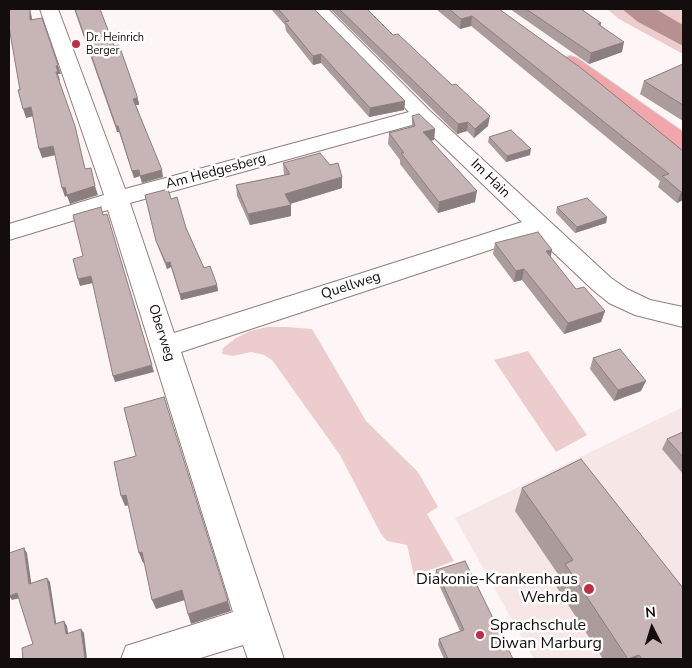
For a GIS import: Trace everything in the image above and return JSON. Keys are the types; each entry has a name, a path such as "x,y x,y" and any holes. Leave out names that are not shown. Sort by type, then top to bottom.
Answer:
{"main road":[{"path":"557,53 683,142"}],"street":[{"name":"Im Hain","path":"318,9 423,115 538,224 618,296 644,308 683,317"},
{"name":"Oberweg","path":"44,10 117,199 256,623 266,659"},
{"name":"Am Hedgesberg","path":"9,232 117,199 423,115"},
{"name":"Quellweg","path":"165,347 538,224"},
{"path":"139,659 256,623"}],"shaded area":[{"path":"607,9 622,9 638,22 683,46 683,54 619,19"},
{"path":"622,9 656,9 683,25 683,46 638,22"},
{"path":"656,9 683,9 683,25"},
{"path":"267,327 312,329 366,421 418,472 438,507 427,514 454,561 414,576 407,545 387,541 381,534 340,455 272,360 264,355 251,352 233,356 222,354 223,348 236,338 250,331"},
{"path":"528,351 587,435 556,452 494,360"},
{"name":"Diakonie-Krankenhaus Wehrda","path":"683,407 683,659 534,659 455,518"}],"building":[{"path":"9,9 30,9 30,20 42,18 58,65 56,66 58,72 56,72 75,126 85,169 91,168 95,186 67,195 65,187 62,188 53,146 39,149 31,107 23,109 18,90 20,90 9,27"},
{"path":"75,9 100,9 114,46 119,45 137,96 137,98 133,99 162,170 140,176 139,170 132,171 118,126 116,126"},
{"path":"278,9 314,9 405,101 370,108 321,54 313,56 285,22 289,21"},
{"path":"339,9 367,9 393,35 398,34 452,85 456,84 490,116 475,129 468,122 458,124"},
{"path":"449,9 499,9 581,68 683,151 683,191 681,192 662,176 669,174 472,16 461,19"},
{"path":"526,9 581,9 601,23 598,24 624,42 591,53"},
{"path":"683,64 683,105 644,81"},
{"path":"419,114 435,129 423,132 477,191 439,202 401,153 404,153 389,133 415,126 412,116"},
{"path":"511,130 531,149 507,156 489,137"},
{"path":"320,153 330,165 338,163 342,177 285,194 291,205 248,214 236,185 290,174 283,163"},
{"path":"168,189 171,199 177,197 186,228 204,268 210,266 217,285 180,294 170,262 166,263 156,241 145,195"},
{"path":"587,198 607,217 577,227 557,207"},
{"path":"101,207 103,215 107,214 152,365 113,376 91,276 78,279 73,259 83,256 73,215"},
{"path":"538,232 552,250 546,251 576,289 584,287 605,311 568,323 524,269 516,271 495,243"},
{"path":"620,349 646,381 618,390 593,358"},
{"path":"164,397 228,601 188,614 182,590 152,600 142,552 139,553 126,495 121,496 114,462 136,456 124,408"},
{"path":"683,432 683,457 667,439"},
{"path":"581,459 683,588 683,659 642,659 639,655 628,659 565,564 573,560 522,488"},
{"path":"24,548 29,584 47,578 55,624 64,621 66,634 81,629 85,658 23,659 22,648 33,644 17,593 9,596 9,553"},
{"path":"465,561 513,659 448,659 439,639 464,630 436,570"}],"place":[{"name":"Dr. Heinrich Berger","path":"76,44"},
{"name":"Diakonie-Krankenhaus Wehrda","path":"589,589"},
{"name":"Sprachschule Diwan Marburg","path":"480,635"}]}
